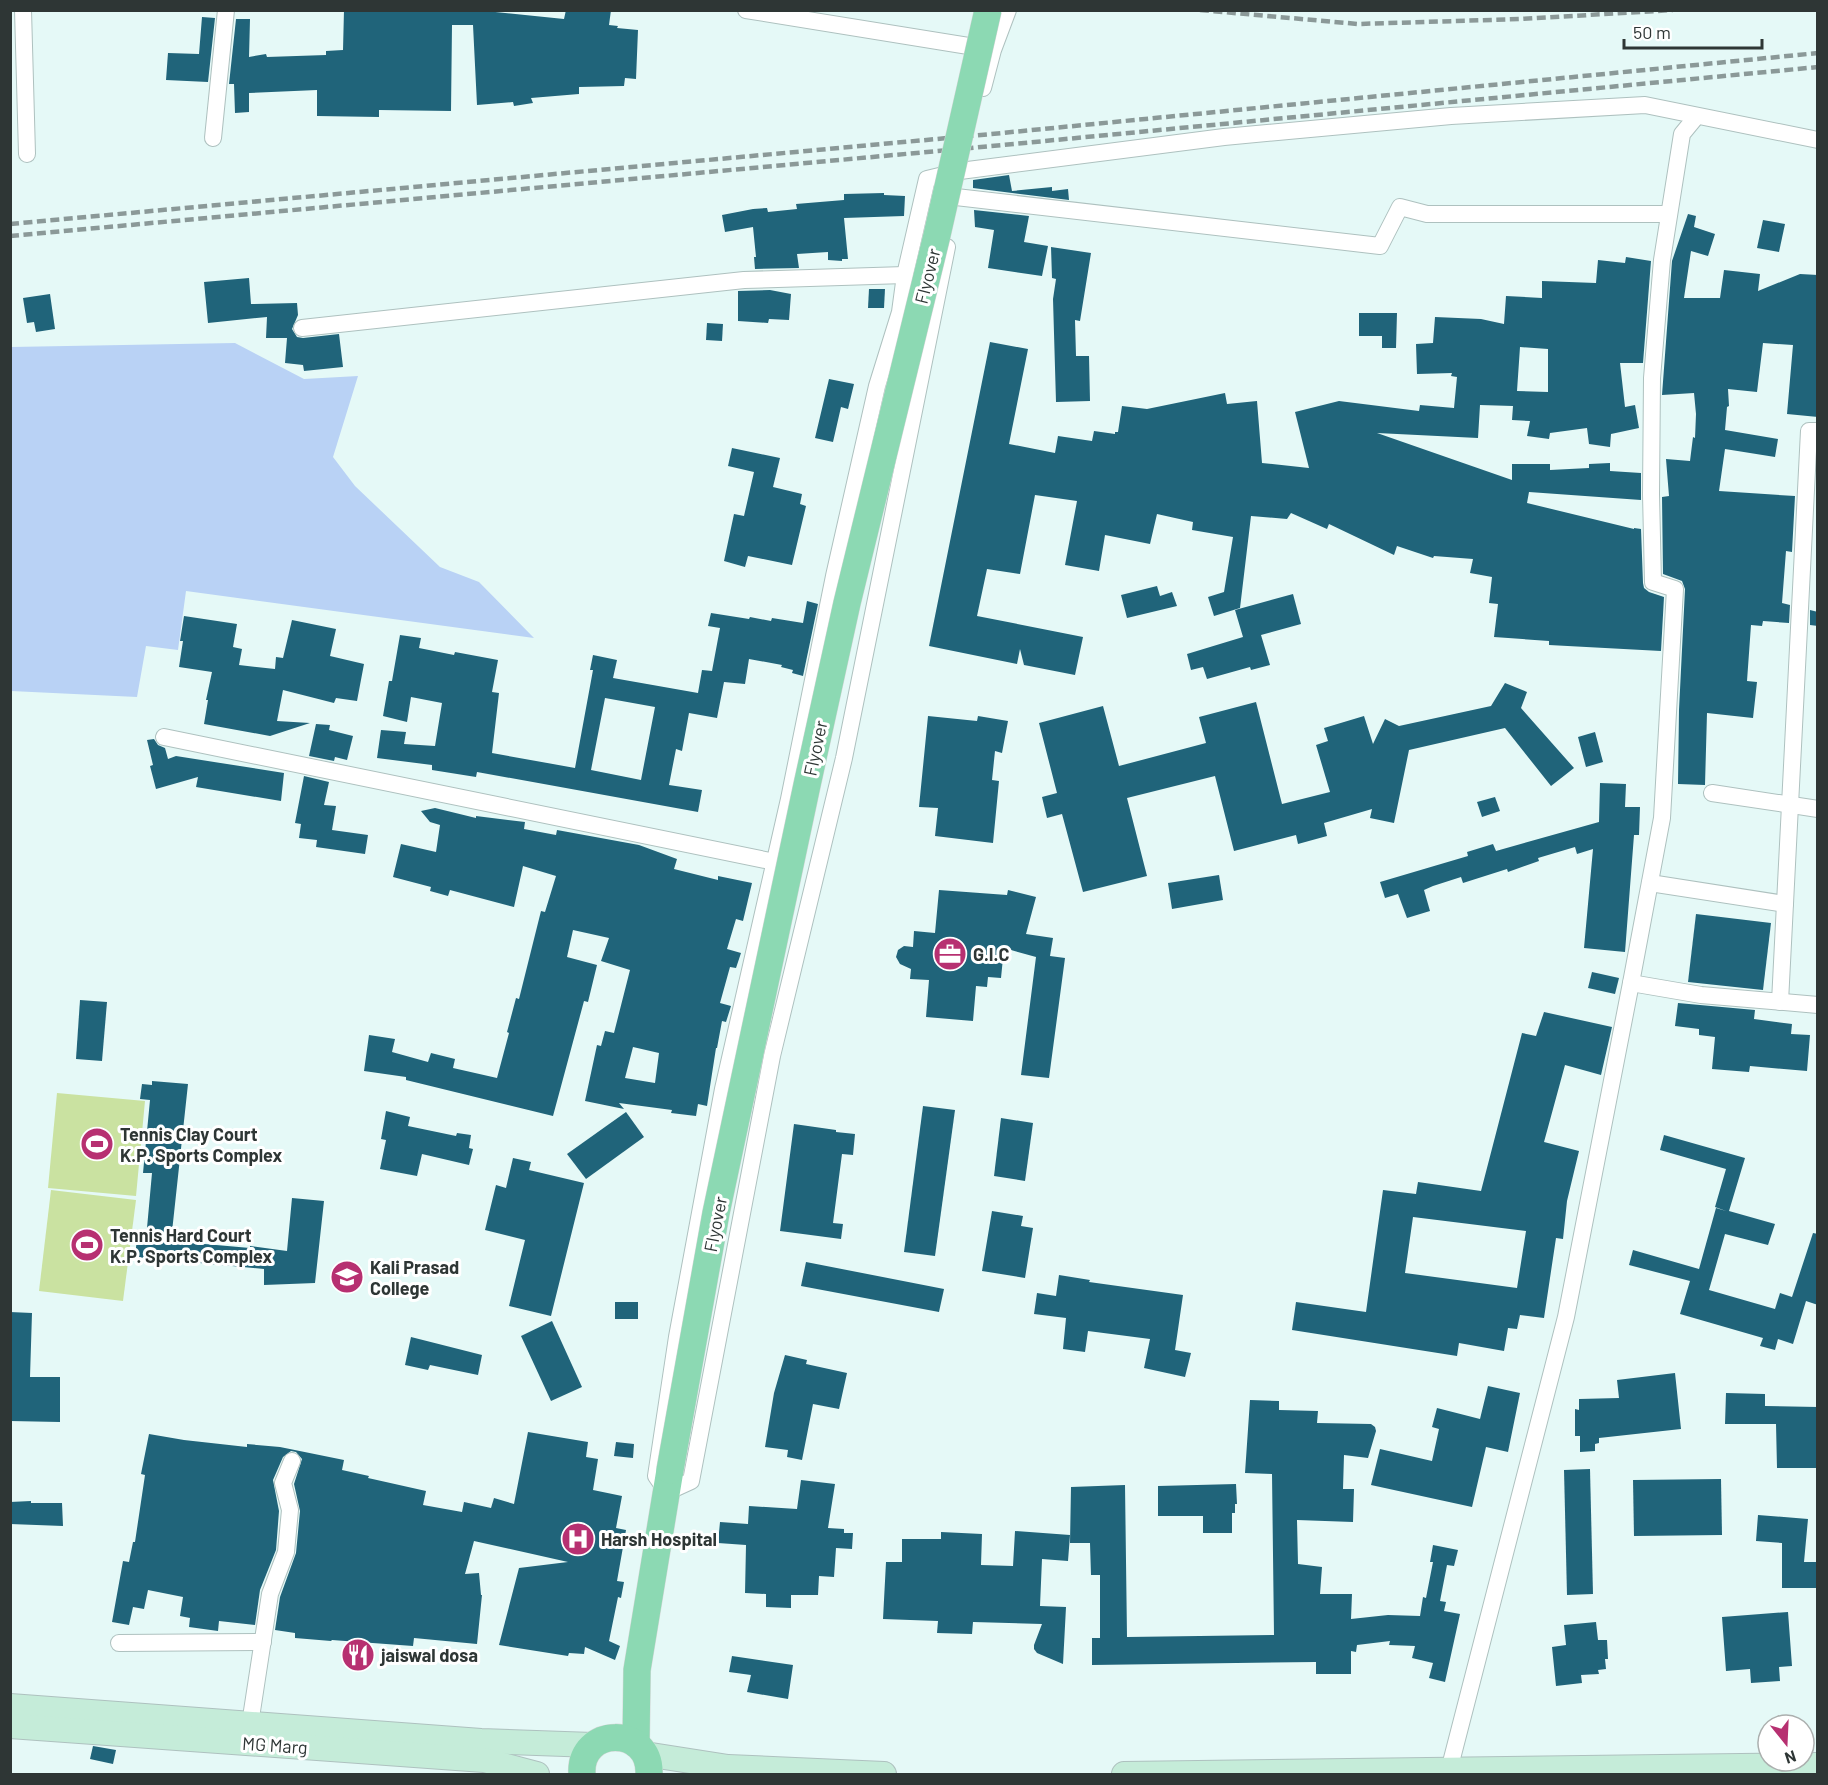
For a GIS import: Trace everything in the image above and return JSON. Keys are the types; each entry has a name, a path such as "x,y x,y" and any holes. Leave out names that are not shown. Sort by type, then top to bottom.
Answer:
{"main road":[{"name":"Flyover","path":"638,1670 716,1213 847,603 938,235 988,10"},
{"path":"582,1774 583,1762 621,1714 638,1670"},
{"path":"638,1670 643,1758"},
{"path":"10,1706 481,1741 601,1741 619,1737 643,1758 728,1767 884,1774"},
{"name":"MG Marg","path":"10,1726 484,1760 537,1774"},
{"path":"1124,1774 1449,1772 1818,1765"}],"street":[{"path":"23,10 27,154"},
{"path":"213,138 226,10"},
{"path":"746,10 993,50"},
{"path":"1008,10 993,50 960,171 914,419 844,758 772,1056 691,1481 669,1481 656,1476 676,1337 723,1089 775,862 834,576 877,386 900,312 905,275 927,179 960,171 1224,137 1451,116 1645,105 1818,140"},
{"path":"1449,1772 1566,1317 1662,818 1675,588 1653,582 1652,378 1662,261 1682,134 1696,117"},
{"path":"956,198 1380,246 1400,207 1427,214 1670,214"},
{"path":"302,328 744,280 905,275"},
{"path":"1780,1002 1809,431 1818,431"},
{"path":"164,737 775,862"},
{"path":"1712,793 1818,809"},
{"path":"1650,883 1785,904"},
{"path":"1630,983 1701,995 1818,1005"},
{"path":"249,1724 270,1594 286,1552 290,1510 284,1483 292,1461"},
{"path":"119,1643 263,1642"}],"green space":[{"name":"Tennis Clay Court K.P. Sports Complex","path":"57,1093 145,1101 136,1196 48,1188"},
{"name":"Tennis Hard Court K.P. Sports Complex","path":"51,1190 136,1200 123,1301 39,1291"}],"water":[{"path":"235,343 304,379 358,376 333,457 355,486 440,567 479,582 534,638 186,591 178,650 146,646 137,697 11,691 11,347"}],"building":[{"path":"344,10 476,10 564,19 566,10 611,10 609,25 638,30 636,79 625,78 624,86 579,87 579,94 531,98 533,103 514,106 513,102 477,105 473,25 452,25 451,111 379,110 379,117 317,116 317,90 249,93 249,112 235,113 234,84 229,84 236,19 250,19 249,57 266,54 267,57 326,55 326,51 343,50"},
{"path":"202,17 215,18 208,82 166,80 168,53 199,54"},
{"path":"1009,175 1012,191 1052,187 1052,191 1068,189 1069,200 973,188 973,180"},
{"path":"884,193 884,195 905,196 904,216 844,218 848,259 842,259 842,261 828,260 828,252 797,254 799,268 755,269 753,227 725,232 722,215 753,209 767,208 768,212 797,209 796,204 844,200 844,194"},
{"path":"974,210 1029,216 1024,242 1048,246 1042,276 988,268 994,230 975,227"},
{"path":"1688,214 1696,216 1694,227 1715,234 1708,256 1691,251 1684,298 1720,298 1724,270 1760,274 1758,291 1800,274 1818,275 1818,417 1787,414 1793,345 1763,343 1757,392 1728,389 1729,406 1727,407 1725,430 1778,439 1775,457 1725,449 1719,491 1795,496 1792,552 1786,551 1782,603 1790,605 1789,623 1763,621 1762,626 1751,625 1747,681 1757,682 1753,718 1707,713 1705,785 1678,784 1685,589 1682,581 1663,574 1662,497 1669,496 1666,459 1690,461 1693,437 1695,438 1694,393 1662,395 1672,261"},
{"path":"1763,220 1785,224 1779,252 1757,248"},
{"path":"1051,247 1091,253 1080,321 1075,320 1076,356 1089,356 1090,401 1056,402 1053,299 1056,279 1052,278"},
{"path":"1626,257 1651,261 1643,363 1620,363 1625,407 1635,405 1639,428 1611,434 1610,447 1589,444 1587,428 1550,433 1549,439 1527,436 1530,421 1512,420 1513,406 1480,405 1478,438 1377,433 1512,480 1512,464 1550,464 1550,470 1589,468 1589,464 1610,463 1610,471 1641,473 1641,500 1529,492 1527,503 1641,529 1644,588 1664,597 1661,651 1549,645 1549,641 1494,637 1498,604 1489,603 1492,577 1470,573 1473,559 1434,556 1433,558 1397,546 1394,555 1329,524 1327,529 1291,513 1287,519 1251,516 1240,608 1214,616 1208,597 1224,592 1233,537 1192,530 1193,522 1157,514 1150,544 1105,535 1099,571 1065,565 1077,501 1035,495 1020,574 987,569 977,616 1083,637 1075,675 1024,665 1020,649 1017,664 929,646 990,342 1028,349 1009,444 1055,453 1058,436 1092,441 1094,431 1115,434 1118,432 1122,406 1147,409 1225,393 1227,404 1257,401 1262,463 1309,468 1295,412 1339,401 1419,411 1420,405 1454,408 1457,377 1451,376 1452,373 1417,374 1416,344 1433,343 1435,317 1481,319 1504,324 1506,296 1542,298 1542,281 1596,283 1598,260 1625,263","holes":["1520,347 1548,349 1548,392 1517,391"]},
{"path":"249,278 251,304 297,303 298,315 292,329 297,337 339,334 343,367 304,371 303,365 285,363 287,338 266,338 267,317 208,323 204,282"},
{"path":"869,289 885,289 884,308 868,308"},
{"path":"770,290 791,294 789,320 769,319 768,323 738,321 738,291"},
{"path":"50,294 55,329 36,332 34,322 27,323 23,298"},
{"path":"1359,313 1397,313 1396,348 1382,348 1382,336 1359,336"},
{"path":"707,323 723,324 722,341 706,340"},
{"path":"829,379 854,384 848,409 841,407 833,442 815,438"},
{"path":"732,448 780,458 773,487 802,494 800,504 806,506 792,565 748,556 745,567 724,561 734,514 744,516 754,472 728,466"},
{"path":"1157,586 1160,596 1172,592 1177,606 1127,618 1121,595"},
{"path":"1293,594 1301,624 1261,635 1270,665 1251,670 1250,667 1207,679 1203,667 1191,670 1187,654 1243,637 1235,610"},
{"path":"807,601 818,604 803,676 792,673 793,670 781,667 782,665 749,659 745,684 724,682 717,718 689,713 682,751 676,749 669,785 702,790 698,812 477,772 476,777 432,770 432,765 377,758 381,730 406,732 404,744 435,746 442,703 411,697 407,722 383,716 400,635 421,638 419,648 498,660 492,692 499,693 492,753 575,768 593,670 590,670 593,655 617,660 613,678 698,693 702,670 712,671 720,628 708,626 711,613 749,619 750,617 771,621 772,618 803,623","holes":["605,698 655,707 641,780 591,770"]},
{"path":"1810,610 1818,612 1818,626 1810,625"},
{"path":"184,616 237,624 233,647 242,649 239,665 275,669 276,657 283,658 292,620 336,629 330,656 364,664 357,701 336,698 334,703 283,690 277,721 310,723 270,736 204,724 212,672 179,667"},
{"path":"1505,683 1527,692 1521,708 1574,768 1551,786 1505,728 1409,750 1394,823 1370,818 1372,809 1324,823 1327,836 1298,844 1296,835 1234,851 1215,776 1127,798 1147,876 1083,892 1062,814 1047,818 1042,797 1057,793 1039,723 1103,706 1119,766 1206,743 1199,717 1256,702 1282,804 1330,792 1316,745 1328,741 1324,728 1364,716 1373,744 1385,719 1399,726 1491,706"},
{"path":"928,716 977,721 978,716 1008,721 1002,753 995,751 992,780 999,781 993,843 935,836 938,808 919,807"},
{"path":"316,724 330,725 329,730 353,736 347,760 335,757 334,761 309,756"},
{"path":"1595,732 1603,762 1586,767 1578,737"},
{"path":"154,739 158,745 165,748 168,759 176,756 284,773 281,801 196,787 198,777 156,789 147,740"},
{"path":"304,776 329,782 324,805 336,806 332,830 368,835 365,854 316,847 317,840 299,838 301,824 295,823"},
{"path":"1600,783 1626,784 1625,807 1640,807 1639,835 1634,835 1625,952 1584,948 1593,849 1577,854 1575,847 1538,858 1539,861 1508,872 1507,869 1463,883 1461,877 1433,886 1424,890 1430,911 1407,918 1398,894 1385,898 1380,882 1468,856 1467,852 1493,844 1496,851 1599,822"},
{"path":"1495,797 1500,811 1482,817 1477,802"},
{"path":"435,808 476,818 476,816 525,822 524,829 556,835 557,830 639,845 677,859 674,869 718,880 718,876 752,883 743,921 736,919 727,949 741,953 736,968 730,967 720,1003 731,1006 726,1022 722,1021 707,1106 698,1104 696,1116 671,1113 672,1110 619,1103 624,1109 585,1101 597,1045 601,1046 605,1031 614,1033 630,970 601,961 609,938 573,930 567,957 597,965 588,1002 584,1001 553,1116 406,1080 406,1077 364,1071 369,1035 395,1039 392,1052 428,1062 431,1053 455,1059 453,1068 497,1078 509,1033 507,1032 516,998 519,999 541,911 545,912 556,876 523,866 514,907 450,890 448,896 430,891 431,887 393,877 401,844 436,852 440,825 430,822 421,811","holes":["633,1047 659,1053 655,1083 625,1078"]},
{"path":"1219,875 1223,900 1172,909 1168,883"},
{"path":"939,890 1007,895 1008,890 1036,897 1026,934 1053,938 1050,956 1065,958 1049,1078 1021,1075 1036,957 1004,948 1001,978 988,977 987,987 976,986 973,1021 926,1017 929,980 910,979 911,969 900,964 896,957 898,950 904,946 913,947 914,931 935,933"},
{"path":"1696,914 1771,923 1763,990 1688,982"},
{"path":"1592,972 1619,978 1615,994 1588,988"},
{"path":"80,1000 107,1002 102,1061 76,1059"},
{"path":"1678,1003 1755,1010 1754,1019 1792,1024 1791,1034 1810,1035 1807,1071 1750,1066 1749,1072 1712,1069 1715,1037 1699,1035 1699,1029 1675,1026"},
{"path":"1544,1012 1612,1027 1601,1075 1565,1065 1544,1142 1579,1151 1567,1201 1563,1239 1556,1238 1544,1318 1520,1315 1517,1329 1508,1328 1504,1351 1459,1343 1457,1356 1292,1330 1296,1302 1366,1312 1383,1190 1416,1194 1418,1182 1481,1191 1522,1033 1536,1036","holes":["1413,1217 1526,1231 1517,1288 1405,1273"]},
{"path":"152,1081 188,1084 171,1241 250,1248 250,1246 287,1251 292,1198 324,1201 315,1283 264,1285 264,1269 135,1257 137,1238 146,1239 152,1173 143,1173 150,1100 140,1099 142,1084 152,1085"},
{"path":"923,1106 955,1110 935,1256 904,1252"},
{"path":"386,1111 410,1117 408,1126 456,1136 457,1133 471,1135 469,1148 473,1149 469,1165 422,1154 417,1176 380,1169 386,1140 381,1139"},
{"path":"626,1112 644,1137 586,1179 567,1154"},
{"path":"1001,1118 1033,1123 1025,1181 994,1176"},
{"path":"794,1124 855,1134 853,1155 842,1154 833,1223 843,1224 841,1239 780,1231"},
{"path":"1664,1135 1745,1158 1729,1211 1775,1224 1768,1245 1725,1234 1709,1290 1775,1309 1780,1293 1792,1297 1813,1233 1818,1234 1818,1305 1806,1301 1793,1344 1778,1339 1775,1350 1760,1346 1763,1338 1680,1314 1690,1281 1629,1265 1633,1250 1699,1269 1716,1208 1726,1211 1715,1207 1726,1169 1660,1150"},
{"path":"513,1158 531,1162 529,1170 584,1183 551,1316 509,1306 525,1240 485,1230 496,1185 506,1188"},
{"path":"992,1211 1023,1216 1021,1226 1033,1228 1025,1278 982,1271"},
{"path":"806,1262 944,1289 939,1312 801,1286"},
{"path":"1059,1275 1090,1280 1089,1282 1183,1295 1175,1350 1191,1353 1185,1377 1144,1368 1150,1339 1088,1331 1085,1352 1063,1349 1066,1318 1034,1314 1037,1293 1056,1296"},
{"path":"615,1302 638,1302 638,1319 615,1319"},
{"path":"10,1312 32,1313 30,1377 60,1377 60,1422 10,1421"},
{"path":"552,1321 582,1387 551,1401 521,1336"},
{"path":"411,1337 482,1355 478,1375 430,1365 428,1370 405,1365"},
{"path":"785,1355 807,1360 806,1364 847,1373 839,1409 813,1404 802,1460 787,1457 788,1450 765,1447 774,1393"},
{"path":"1675,1373 1681,1429 1599,1438 1599,1443 1595,1444 1595,1451 1580,1452 1580,1436 1575,1436 1575,1409 1579,1410 1579,1399 1619,1398 1617,1380"},
{"path":"1488,1386 1520,1393 1508,1452 1486,1447 1472,1507 1371,1485 1380,1449 1432,1461 1439,1429 1432,1427 1437,1408 1480,1419"},
{"path":"1726,1393 1765,1394 1765,1406 1818,1407 1818,1468 1777,1468 1776,1424 1725,1424"},
{"path":"1250,1400 1279,1401 1279,1410 1318,1411 1317,1423 1371,1424 1375,1427 1376,1431 1368,1458 1344,1455 1343,1489 1354,1489 1353,1522 1297,1520 1298,1564 1322,1567 1320,1594 1352,1594 1351,1619 1388,1615 1420,1616 1433,1562 1430,1562 1433,1545 1458,1550 1454,1566 1447,1565 1440,1601 1446,1602 1444,1611 1460,1614 1445,1682 1429,1678 1433,1663 1412,1658 1415,1646 1389,1645 1390,1641 1357,1645 1356,1652 1351,1651 1351,1674 1316,1674 1316,1662 1092,1665 1092,1638 1100,1638 1100,1575 1091,1575 1090,1543 1070,1543 1071,1487 1125,1485 1127,1637 1274,1635 1272,1474 1245,1473"},
{"path":"528,1432 588,1442 586,1457 598,1459 593,1490 622,1496 616,1528 626,1530 617,1581 624,1582 621,1598 618,1597 609,1641 620,1646 615,1660 585,1647 584,1654 569,1653 568,1656 499,1645 519,1568 568,1562 474,1541 465,1574 479,1573 482,1595 477,1644 414,1638 413,1646 331,1641 295,1638 295,1633 275,1630 280,1597 296,1553 300,1511 294,1484 302,1459 296,1452 291,1451 283,1457 273,1480 279,1511 276,1550 260,1590 255,1625 219,1621 218,1631 189,1627 190,1618 180,1616 183,1597 148,1590 144,1609 133,1607 129,1625 112,1622 123,1561 129,1562 133,1542 135,1542 145,1475 141,1474 149,1434 247,1447 247,1444 280,1447 344,1460 342,1470 426,1491 423,1505 462,1512 464,1502 491,1508 494,1498 514,1504"},
{"path":"616,1442 634,1444 633,1458 614,1456"},
{"path":"1590,1469 1593,1594 1567,1595 1564,1470"},
{"path":"1721,1479 1722,1535 1634,1536 1633,1480"},
{"path":"801,1480 835,1484 828,1528 844,1529 844,1533 853,1533 852,1549 836,1548 834,1577 819,1576 818,1595 791,1595 791,1608 766,1607 766,1594 745,1593 746,1545 718,1543 720,1522 748,1524 749,1506 797,1509"},
{"path":"1236,1484 1237,1504 1235,1504 1235,1513 1232,1513 1232,1533 1203,1533 1203,1516 1158,1516 1158,1486"},
{"path":"31,1501 31,1503 62,1503 63,1526 10,1524 10,1502"},
{"path":"1758,1515 1808,1519 1804,1562 1818,1562 1818,1588 1782,1588 1782,1543 1756,1541"},
{"path":"1015,1531 1070,1535 1068,1561 1042,1559 1040,1606 1066,1607 1063,1664 1037,1653 1034,1649 1042,1624 973,1622 972,1634 937,1633 938,1621 883,1619 886,1562 902,1562 902,1539 941,1539 941,1532 982,1534 981,1565 1013,1566"},
{"path":"1788,1612 1792,1666 1779,1667 1780,1681 1751,1683 1750,1669 1726,1671 1722,1617"},
{"path":"1596,1622 1598,1640 1607,1640 1606,1669 1598,1670 1599,1674 1581,1675 1582,1683 1556,1686 1552,1647 1566,1645 1564,1625"},
{"path":"732,1656 793,1665 788,1699 747,1692 751,1675 729,1672"},
{"path":"93,1746 116,1750 113,1764 90,1759"}],"railway":[{"path":"1200,10 1358,24 1521,19 1673,10"},
{"path":"10,224 1002,133 1818,53"},
{"path":"10,236 1003,145 1818,67"}],"place":[{"name":"G.I.C","path":"950,954"},
{"name":"Tennis Clay Court K.P. Sports Complex","path":"97,1144"},
{"name":"Tennis Hard Court K.P. Sports Complex","path":"87,1245"},
{"name":"Kali Prasad College","path":"347,1277"},
{"name":"Harsh Hospital","path":"578,1539"},
{"name":"jaiswal dosa","path":"358,1655"}]}
